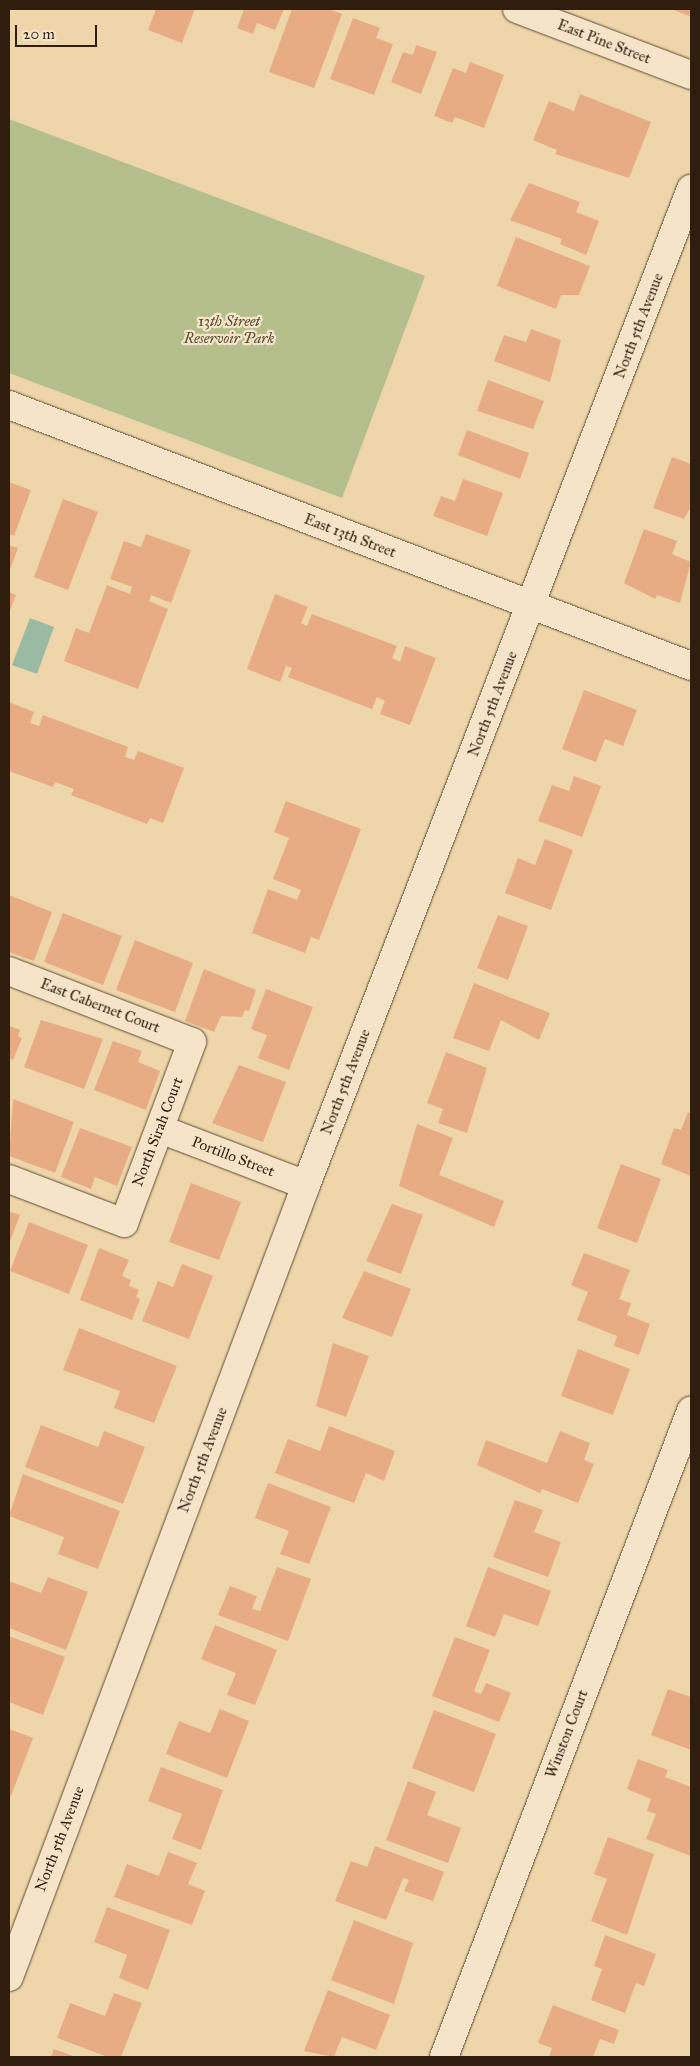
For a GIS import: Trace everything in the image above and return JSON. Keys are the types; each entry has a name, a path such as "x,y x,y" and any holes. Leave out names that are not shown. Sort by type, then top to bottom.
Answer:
{"street":[{"name":"East Pine Street","path":"517,9 691,75"},
{"name":"North 5th Avenue","path":"9,1977 306,1185 533,606 691,189"},
{"name":"East 13th Street","path":"9,405 691,666"},
{"name":"East Cabernet Court","path":"9,971 192,1042"},
{"name":"North Sirah Court","path":"9,1179 124,1223 192,1042"},
{"name":"Portillo Street","path":"160,1129 306,1185"},
{"name":"Winston Court","path":"444,2057 691,1411"}],"green space":[{"name":"13th Street Reservoir Park","path":"9,119 425,276 342,498 9,373"}],"shaded area":[{"path":"30,618 54,627 37,674 12,665"}],"building":[{"path":"156,9 195,9 182,43 148,30"},
{"path":"244,9 284,9 275,30 257,23 253,34 237,28"},
{"path":"292,9 329,9 342,14 314,88 269,72"},
{"path":"671,9 691,9 691,11 689,16"},
{"path":"353,18 380,28 376,38 393,44 374,95 330,79"},
{"path":"416,45 437,52 421,94 391,82 403,52 413,55"},
{"path":"470,62 504,75 484,128 455,117 452,123 434,116 453,68 466,73"},
{"path":"580,94 651,122 629,178 555,154 557,150 533,140 549,101 574,111"},
{"path":"529,183 580,202 576,212 599,221 586,255 560,244 562,239 510,220"},
{"path":"516,237 590,266 579,295 561,295 556,309 497,286"},
{"path":"531,329 561,340 550,382 494,361 504,335 526,342"},
{"path":"488,380 544,401 533,429 477,411"},
{"path":"467,430 529,453 520,479 458,455"},
{"path":"672,457 691,464 691,507 684,519 653,508"},
{"path":"463,479 503,493 487,536 433,516 441,496 455,501"},
{"path":"9,482 31,490 14,536 9,534"},
{"path":"63,499 98,512 68,590 34,577"},
{"path":"644,529 677,541 672,554 691,562 680,603 657,595 655,599 624,583"},
{"path":"146,534 191,550 171,603 151,595 149,601 168,609 138,689 64,661 76,628 89,633 107,585 130,594 132,587 110,579 124,541 141,547"},
{"path":"9,545 18,548 9,572"},
{"path":"9,592 16,595 9,613"},
{"path":"275,594 308,607 301,623 307,626 312,614 397,646 392,658 400,662 405,646 436,658 410,725 380,714 385,701 377,697 372,709 288,677 292,668 286,666 280,682 247,669"},
{"path":"584,690 637,710 623,746 605,739 596,762 562,749"},
{"path":"9,702 34,712 30,723 39,726 43,715 128,747 125,757 134,760 138,751 184,768 163,823 150,818 147,824 71,795 74,789 55,782 53,787 9,771"},
{"path":"574,776 601,786 582,837 538,821 552,785 569,791"},
{"path":"286,801 361,829 319,940 311,937 305,953 252,933 268,889 297,900 301,890 273,879 289,838 274,832"},
{"path":"545,839 573,850 551,910 505,893 518,858 535,865"},
{"path":"9,895 52,912 34,961 9,952"},
{"path":"63,913 122,936 103,985 44,962"},
{"path":"498,915 528,926 508,980 477,968"},
{"path":"135,940 193,963 175,1012 116,990"},
{"path":"204,969 256,990 249,1011 245,1010 242,1017 221,1016 214,1032 185,1021"},
{"path":"474,983 550,1013 539,1040 501,1020 489,1051 453,1038"},
{"path":"266,989 313,1007 289,1070 258,1058 267,1035 251,1029"},
{"path":"9,1018 10,1026 20,1030 18,1036 22,1038 13,1060 9,1058"},
{"path":"41,1020 103,1039 84,1089 24,1067"},
{"path":"113,1041 142,1051 138,1062 160,1071 146,1110 94,1090"},
{"path":"446,1052 487,1068 467,1133 438,1123 443,1109 427,1103"},
{"path":"239,1065 286,1082 263,1142 212,1123"},
{"path":"13,1099 74,1122 55,1173 9,1156"},
{"path":"688,1112 691,1114 691,1176 661,1164 674,1128 681,1130"},
{"path":"417,1124 453,1138 439,1175 504,1201 494,1227 399,1186"},
{"path":"80,1128 132,1147 117,1186 95,1177 91,1189 61,1177"},
{"path":"621,1164 661,1179 637,1243 597,1228"},
{"path":"191,1183 241,1202 219,1260 169,1242"},
{"path":"392,1204 423,1215 401,1274 366,1261"},
{"path":"9,1211 20,1215 9,1244"},
{"path":"29,1222 88,1245 69,1294 10,1271"},
{"path":"99,1248 129,1260 122,1276 131,1280 129,1286 139,1290 136,1297 140,1299 132,1320 80,1300"},
{"path":"584,1253 630,1270 619,1299 631,1303 627,1315 650,1324 639,1355 614,1346 617,1336 577,1320 588,1292 571,1285"},
{"path":"182,1264 213,1276 189,1339 142,1321 158,1281 173,1287"},
{"path":"364,1271 411,1289 392,1337 342,1318"},
{"path":"79,1328 177,1366 154,1423 114,1408 120,1391 63,1370"},
{"path":"333,1343 369,1356 346,1417 316,1406"},
{"path":"578,1349 630,1369 613,1415 561,1396"},
{"path":"41,1425 98,1447 104,1431 145,1447 123,1504 25,1467"},
{"path":"329,1426 395,1451 384,1481 366,1473 354,1503 275,1473 288,1439 320,1451"},
{"path":"560,1431 590,1443 584,1460 594,1464 578,1503 542,1489 540,1493 477,1465 486,1440 547,1463"},
{"path":"23,1474 120,1511 98,1569 58,1554 64,1537 9,1516"},
{"path":"268,1483 331,1507 309,1564 280,1554 289,1531 255,1518"},
{"path":"515,1500 543,1510 534,1532 561,1542 548,1577 493,1557"},
{"path":"277,1567 311,1579 288,1641 218,1615 230,1586 257,1596 252,1609 260,1611"},
{"path":"488,1567 551,1591 538,1626 504,1614 495,1637 466,1626"},
{"path":"48,1577 88,1592 66,1650 9,1628 9,1581 41,1593"},
{"path":"215,1625 277,1650 255,1705 227,1695 236,1673 201,1659"},
{"path":"9,1636 65,1657 43,1715 9,1702"},
{"path":"455,1637 490,1650 474,1691 481,1694 486,1683 511,1693 499,1722 432,1696"},
{"path":"668,1689 691,1697 691,1750 651,1735"},
{"path":"220,1709 249,1721 227,1778 166,1754 179,1721 210,1733"},
{"path":"434,1710 496,1734 474,1792 412,1768"},
{"path":"9,1729 33,1738 11,1796 9,1795"},
{"path":"638,1759 668,1770 665,1777 691,1787 691,1856 646,1839 656,1814 647,1811 651,1799 627,1789"},
{"path":"161,1767 223,1790 201,1850 172,1839 182,1814 148,1801"},
{"path":"408,1781 436,1792 427,1815 461,1828 448,1863 386,1840"},
{"path":"608,1837 654,1854 627,1935 591,1921 607,1879 594,1874"},
{"path":"375,1846 444,1872 433,1901 404,1891 409,1880 403,1878 386,1920 335,1901 351,1861 367,1867"},
{"path":"168,1852 197,1863 188,1884 205,1891 192,1925 114,1897 127,1864 159,1876"},
{"path":"107,1907 170,1930 148,1990 119,1978 127,1955 94,1942"},
{"path":"354,1920 413,1943 394,2004 331,1980"},
{"path":"605,1935 656,1954 644,1986 636,1983 625,2013 591,2000 602,1969 594,1966"},
{"path":"328,1990 390,2015 376,2050 342,2037 334,2057 304,2051"},
{"path":"114,1993 142,2003 121,2057 108,2057 57,2038 70,2003 105,2016"},
{"path":"553,2005 619,2030 614,2044 600,2039 593,2057 549,2057 552,2048 538,2043"},
{"path":"54,2049 76,2057 51,2057"}]}
